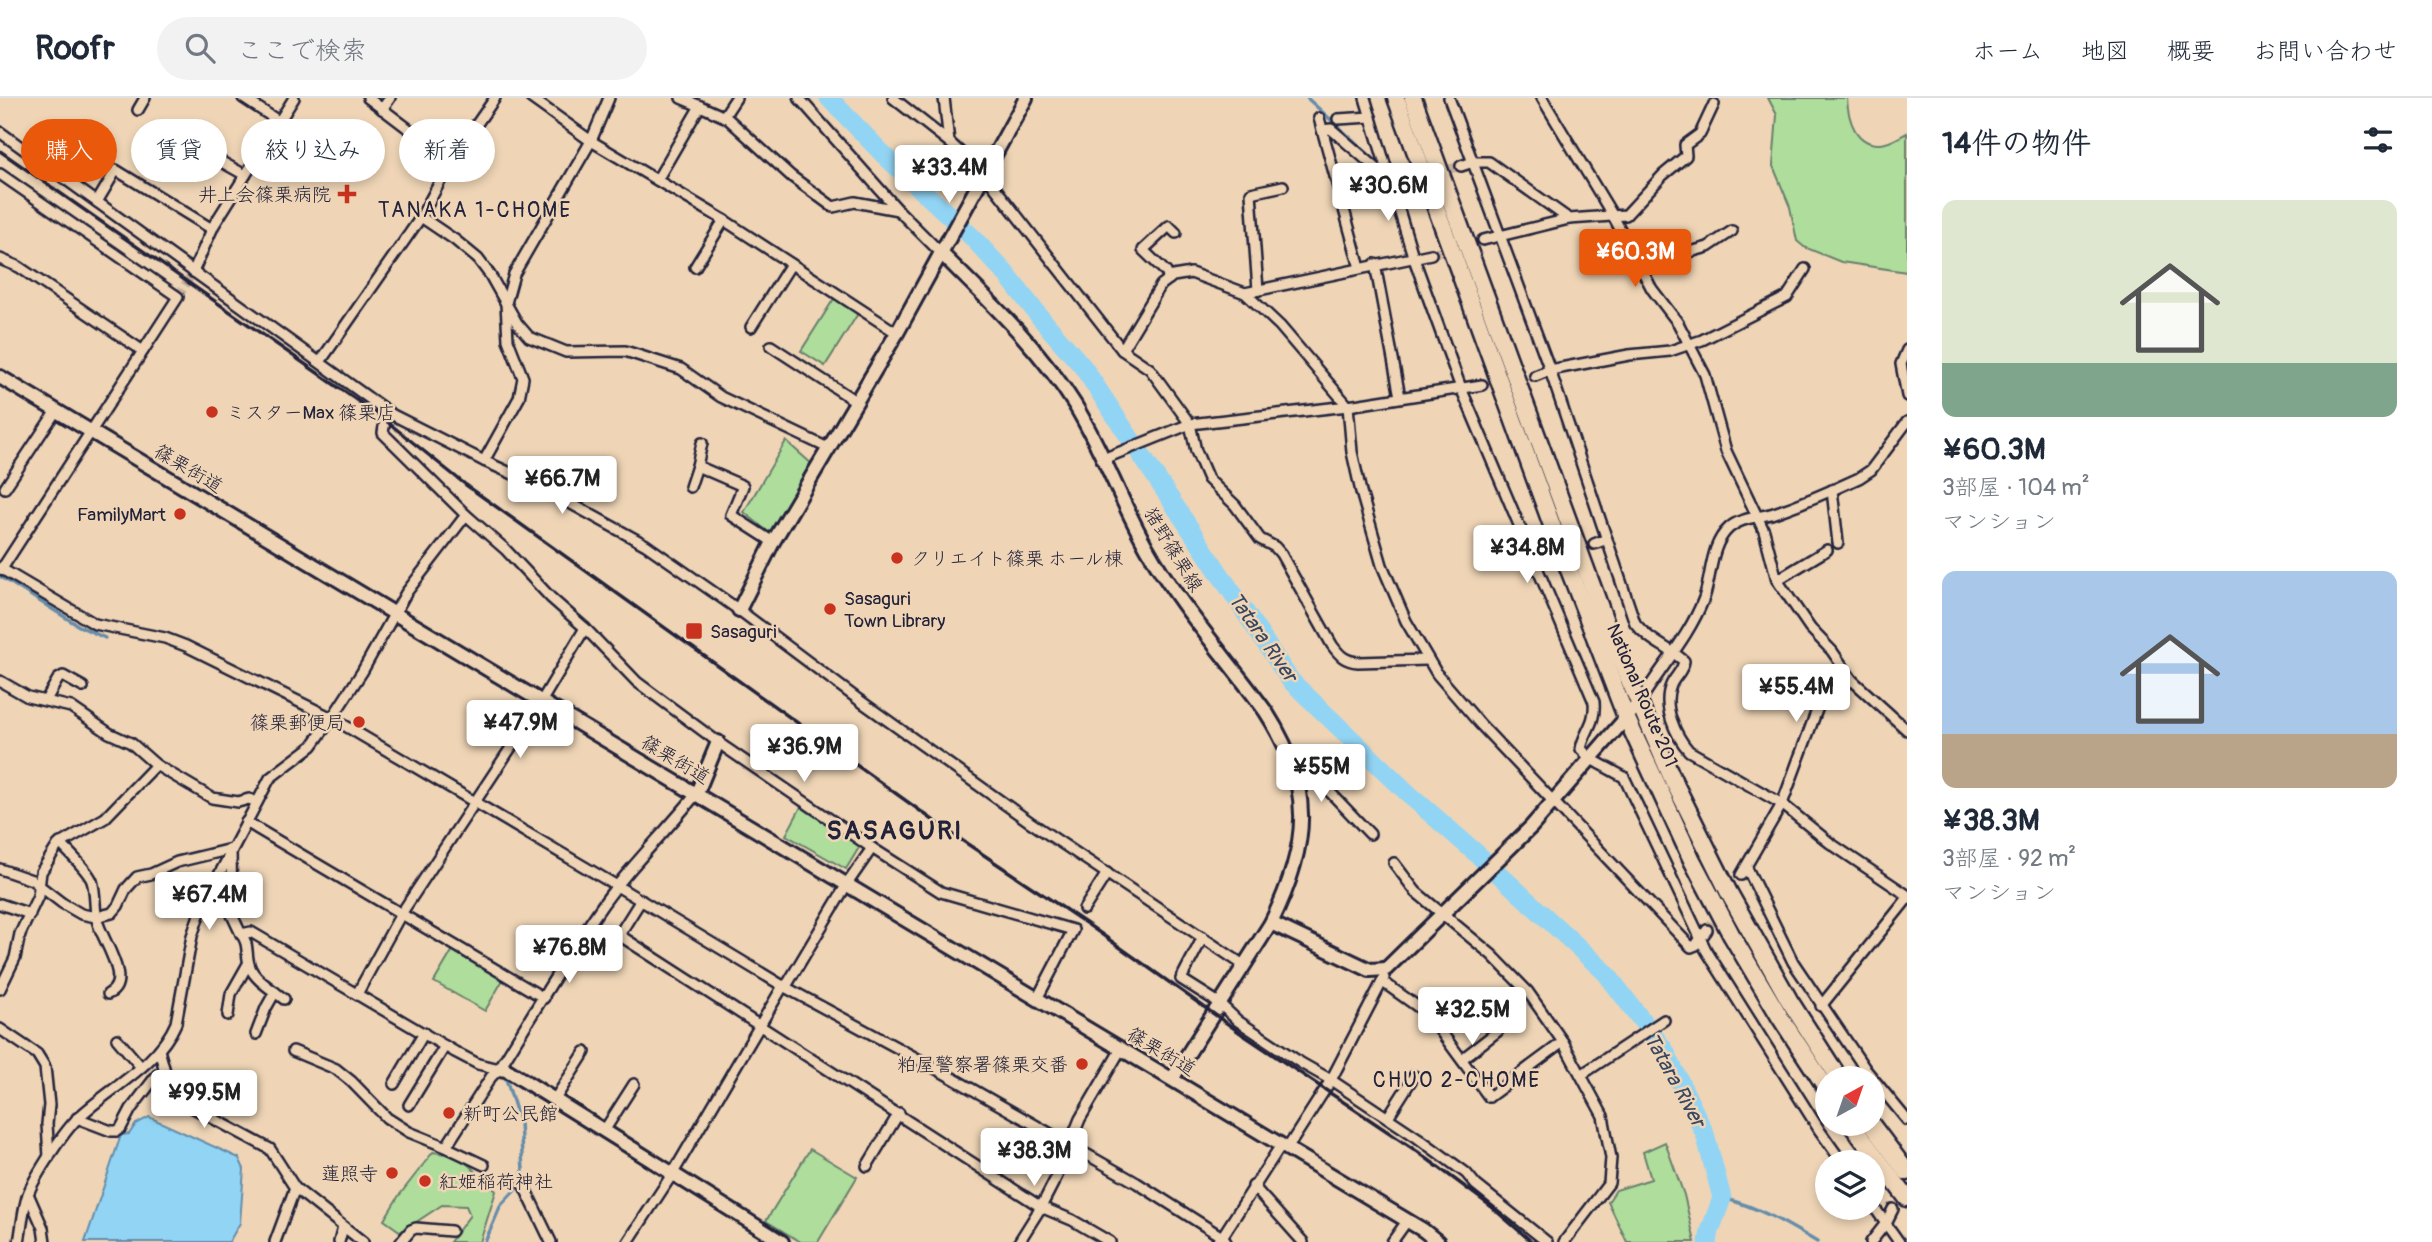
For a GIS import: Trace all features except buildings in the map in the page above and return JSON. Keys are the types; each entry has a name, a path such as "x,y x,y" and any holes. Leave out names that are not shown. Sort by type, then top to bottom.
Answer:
{"highway":[{"name":"National Route 201","path":"1396,98 1553,528 1626,717 1692,860 1732,936 1815,1071"},
{"name":"National Route 201","path":"1413,98 1613,643 1673,780 1751,934 1831,1066"},
{"path":"1861,1136 1907,1198"},
{"path":"1880,1136 1907,1172"}],"main road":[{"path":"739,610 773,542 897,333 1026,98"},
{"name":"猪野篠栗線","path":"943,250 1040,355 1076,406 1107,458 1147,548 1175,591 1275,726 1288,755 1298,790 1303,829 1296,866 1271,923 1172,1079"},
{"name":"篠栗街道","path":"0,376 1172,1079 1438,1242"},
{"path":"1271,923 1385,976 1554,801 1639,703"},
{"path":"697,793 718,742"},
{"path":"499,1069 507,1070 555,1099 782,1242"}],"street":[{"path":"138,110 145,98"},
{"path":"243,98 275,119"},
{"path":"282,119 294,98"},
{"path":"368,98 399,122"},
{"path":"382,109 390,98"},
{"path":"480,119 495,98"},
{"path":"484,461 519,398 523,378 508,340 506,303 514,274 591,141 609,98"},
{"path":"681,98 724,116 791,176 833,207 855,202 898,210"},
{"path":"724,116 736,98"},
{"path":"799,98 898,210 943,250"},
{"path":"893,98 949,142 983,177 1122,351 1150,369 1190,424 1196,451 1208,478 1235,505 1260,540 1275,547 1281,554 1340,656 1347,662 1427,660"},
{"path":"944,98 949,142"},
{"path":"1365,98 1413,256 1461,388 1540,564 1594,702 1595,714 1581,749 1591,759 1624,777 1701,940 1833,1150"},
{"path":"1449,98 1550,370 1636,623 1643,633 1684,661 1684,666 1671,685 1668,698 1668,710 1683,744 1689,751 1782,804 1830,843 1907,897 1821,1006"},
{"path":"1542,98 1613,216 1652,289 1678,323 1689,345 1708,384 1726,451 1758,517 1777,580 1810,628 1832,651 1852,680 1907,730"},
{"path":"536,100 591,141 724,220 897,333"},
{"path":"1483,240 1569,219 1626,215 1686,156 1685,145 1700,134 1714,104"},
{"path":"657,180 700,106"},
{"path":"1338,119 1371,117"},
{"path":"1319,118 1360,268"},
{"path":"1322,130 1331,129 1392,182 1408,180"},
{"path":"0,132 391,414 537,485 646,545 1020,815 1245,965"},
{"path":"1461,166 1473,162 1489,162 1569,219"},
{"path":"97,202 116,170 212,229"},
{"path":"0,174 178,297 0,568 95,624 165,638 186,646 332,718 783,986 942,1072 1138,1184 1222,1240 1253,1186 1331,1080 1385,976 1428,1014 1489,1097 1563,1042"},
{"path":"193,272 212,229 241,182"},
{"path":"320,362 421,217 440,182"},
{"path":"1258,290 1251,193 1283,186"},
{"path":"421,217 478,259 517,323 529,337 566,352 625,352 681,369 721,397 830,449"},
{"path":"695,267 724,220"},
{"path":"1169,279 1166,272 1143,250 1169,226 1177,233"},
{"path":"1639,266 1708,247 1732,231"},
{"path":"1245,293 1430,254"},
{"path":"0,259 19,267 142,351"},
{"path":"751,327 791,264"},
{"path":"1375,264 1400,397"},
{"path":"1535,376 1550,370 1629,355 1670,351 1689,345 1787,297 1805,269"},
{"path":"1122,351 1161,285 1169,279 1191,273 1245,293 1280,326 1348,406 1355,465 1382,565 1406,621 1427,660 1480,724 1691,947 1696,946 1707,930"},
{"path":"771,346 857,402"},
{"path":"1907,350 1901,364 1907,396"},
{"path":"1107,458 1190,424 1348,406 1482,385"},
{"path":"5,488 56,411"},
{"path":"391,414 385,420 383,433 466,515 505,548 551,598 585,628 637,682 718,742 941,892 1073,930 1037,999"},
{"path":"1639,703 1660,669 1685,639 1703,599 1720,537 1730,526 1743,519 1758,517 1832,490 1871,470 1907,422"},
{"path":"690,487 702,443"},
{"path":"697,466 743,486 731,515 773,542"},
{"path":"1832,490 1838,543"},
{"path":"19,1242 28,1194 49,1157 77,1118 141,1067 170,1037 176,1023 192,936 201,909 270,778 312,746 362,671 406,593 466,515"},
{"path":"1594,544 1607,539"},
{"path":"1777,580 1827,550"},
{"path":"357,994 401,914 541,702 585,628"},
{"path":"46,701 58,679 63,676 83,687"},
{"path":"1852,680 1821,699 1782,804 1744,871 1793,962 1821,1006 1866,1070 1907,1120"},
{"path":"0,681 28,698 71,708 109,733 131,743 156,765 212,798 238,802 249,799 257,802"},
{"path":"1288,755 1306,767 1370,834"},
{"path":"0,989 15,958 20,934 38,896 41,872 60,843 105,818 156,765"},
{"path":"446,1147 491,1077 499,1069 596,914 697,793"},
{"path":"246,822 544,998"},
{"path":"60,843 92,880 96,917 118,969 119,979 113,992 108,994"},
{"path":"628,1242 673,1173 783,986 788,984 847,884 872,848"},
{"path":"0,869 38,883 81,914 96,917 112,913 126,889 137,877 151,874 177,862 231,849"},
{"path":"228,1015 230,994 248,964 249,952 246,939 232,915 231,849"},
{"path":"1394,863 1416,892 1492,955 1528,992 1563,1042 1603,1116 1611,1158 1609,1183 1564,1242"},
{"path":"1084,909 1107,873"},
{"path":"641,901 619,935 1041,1207 1072,1220 1110,1242"},
{"path":"0,904 30,914"},
{"path":"241,934 251,932 478,1064 499,1069"},
{"path":"1203,937 1181,979 1219,1003 1238,1021 1388,1117 1466,1173 1476,1185 1547,1242"},
{"path":"248,964 260,980 284,999"},
{"path":"256,1034 275,992"},
{"path":"1581,1075 1664,1020"},
{"path":"0,1029 37,1054 45,1067 49,1105 49,1157"},
{"path":"1462,1059 1498,1031"},
{"path":"394,1084 424,1032"},
{"path":"117,1039 141,1067"},
{"path":"409,1105 445,1045"},
{"path":"1018,1242 1041,1207 1080,1119 1121,1049"},
{"path":"159,1050 170,1089 177,1099 270,1149 295,1188 363,1242"},
{"path":"293,1051 335,1069 351,1081 387,1118 409,1132 484,1165"},
{"path":"555,1099 585,1052"},
{"path":"77,1118 117,1131 157,1076 164,1072"},
{"path":"1388,1117 1414,1076"},
{"path":"604,1130 634,1084"},
{"path":"867,1166 899,1113"},
{"path":"523,1184 551,1242"},
{"path":"1253,1186 1303,1242"},
{"path":"275,1242 295,1188"},
{"path":"28,1194 43,1228 45,1242"},
{"path":"1871,1242 1893,1209"},
{"path":"1884,1220 1899,1242"},
{"path":"1392,1242 1407,1221"},
{"path":"339,1242 343,1227"},
{"path":"401,1242 416,1228 451,1231"}],"green space":[{"path":"1768,98 1847,98 1851,122 1864,140 1883,144 1907,133 1907,272 1841,262 1804,247 1797,241 1790,207 1773,166 1777,115"},
{"path":"835,297 859,312 825,366 801,351"},
{"path":"786,441 814,466 773,536 744,512"},
{"path":"801,807 860,846 846,869 786,835"},
{"path":"454,948 504,978 485,1011 434,982"},
{"path":"1665,1142 1684,1195 1695,1242 1627,1242 1608,1202 1616,1190 1651,1179 1643,1152"},
{"path":"810,1149 857,1177 818,1242 801,1242 766,1221"},
{"path":"433,1152 459,1156 496,1191 480,1242 450,1242 470,1215 466,1206 442,1205 401,1232 384,1220"}],"water":[{"path":"149,1117 239,1158 244,1169 240,1223 229,1242 85,1242 121,1135 129,1134 136,1124"}],"waterway":[{"name":"Tatara River","path":"829,98 882,153 972,237 1083,367 1290,680 1413,798 1606,973 1665,1051 1705,1134 1722,1198 1708,1242"},
{"path":"1307,98 1375,160"},
{"path":"0,576 79,626 105,638"},
{"path":"618,892 631,900"},
{"path":"506,1065 585,938"},
{"path":"485,1242 501,1205 520,1185 523,1170 520,1123 506,1079 501,1075"},
{"path":"1722,1198 1760,1211 1817,1242"}],"tunnel":[{"path":"1408,180 1461,166"},
{"path":"1431,254 1483,240"},
{"path":"178,297 193,272"},
{"path":"1545,563 1594,544"},
{"path":"1707,930 1720,909"}],"railway":[{"path":"0,151 385,420 466,485 951,833 1418,1152 1488,1204 1532,1242"}],"place":[{"name":"井上会篠栗病院","path":"347,194"},
{"name":"ミスターMax 篠栗店","path":"212,412"},
{"name":"FamilyMart","path":"180,514"},
{"name":"クリエイト篠栗 ホール棟","path":"897,558"},
{"name":"Sasaguri Town Library","path":"830,609"},
{"name":"Sasaguri","path":"694,631"},
{"name":"篠栗郵便局","path":"359,722"},
{"name":"粕屋警察署篠栗交番","path":"1082,1064"},
{"name":"新町公民館","path":"449,1113"},
{"name":"蓮照寺","path":"392,1173"},
{"name":"紅姫稲荷神社","path":"425,1181"}],"district":[{"name":"TANAKA 1-CHOME","path":"475,210"},
{"name":"SASAGURI","path":"895,830"},
{"name":"CHUO 2-CHOME","path":"1457,1080"}]}
